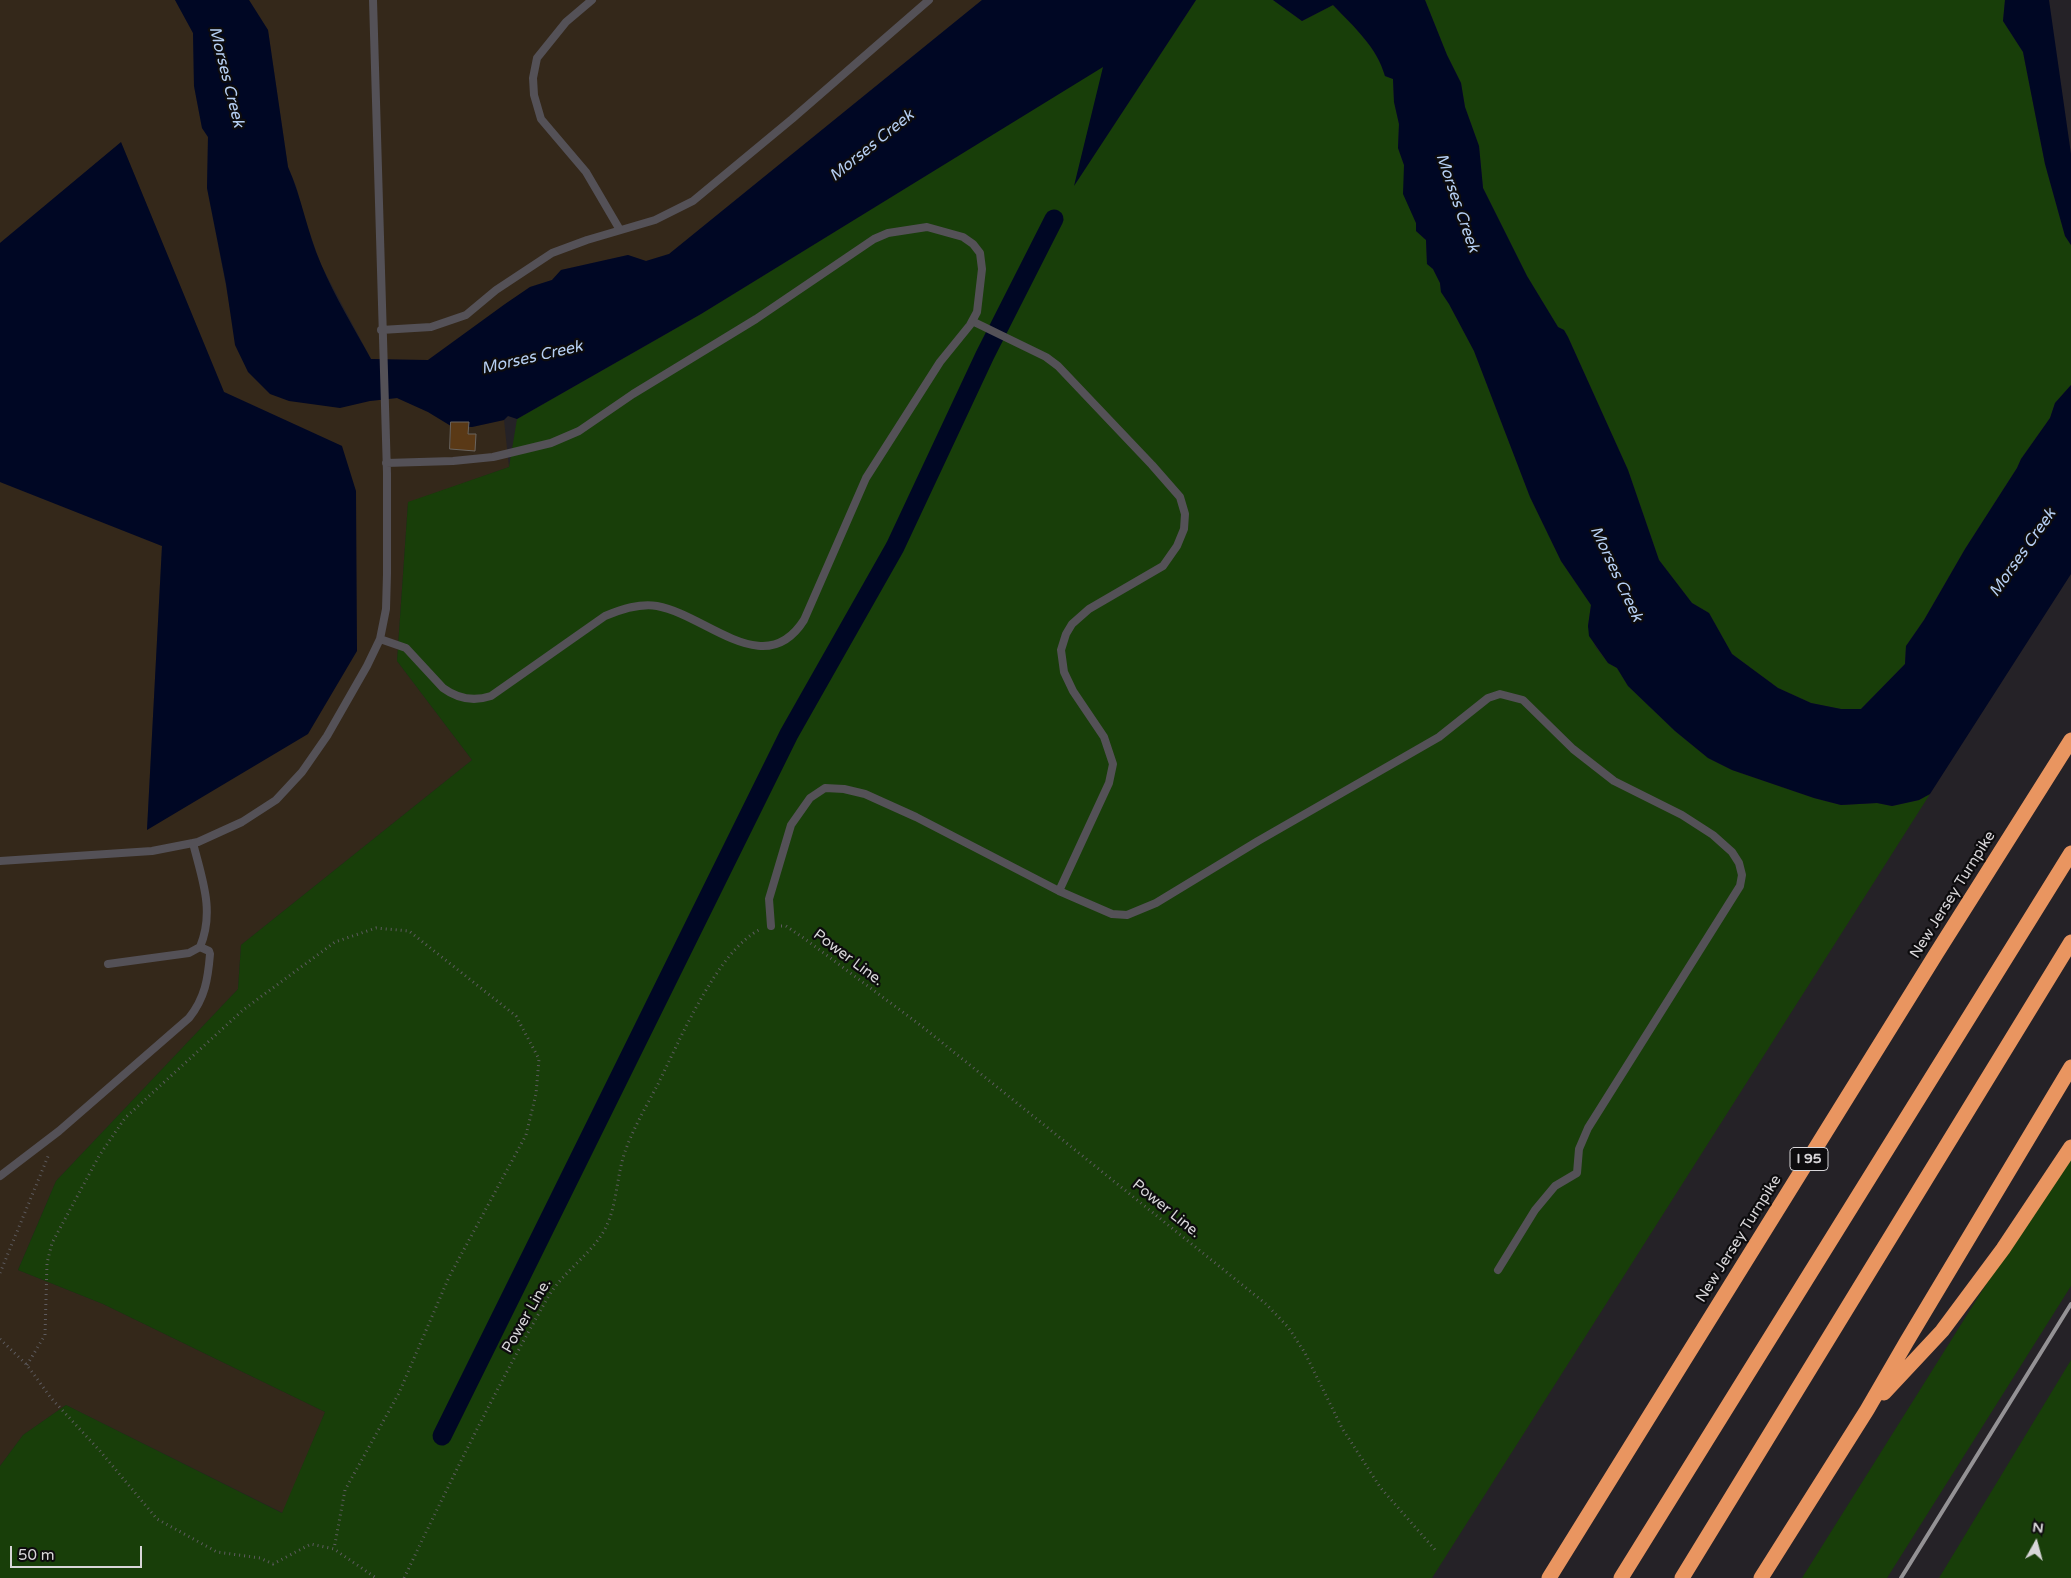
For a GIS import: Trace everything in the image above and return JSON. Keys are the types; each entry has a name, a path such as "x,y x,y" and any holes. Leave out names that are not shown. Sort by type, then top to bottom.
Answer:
{"highway":[{"name":"New Jersey Turnpike","path":"1549,1578 2071,740"},
{"path":"1621,1578 2071,853"},
{"path":"1682,1578 2071,942"},
{"path":"1761,1578 1867,1410 1906,1341 2071,1067"},
{"path":"1867,1410 1942,1331 2002,1249 2071,1147"}],"lane":[{"path":"0,860 152,851 194,843 242,822 276,800 302,772 327,736 367,666 380,639 386,609 388,574 373,0"},
{"path":"592,0 566,22 537,58 533,78 534,95 541,119 586,172 620,230"},
{"path":"382,330 431,327 466,315 496,290 552,253 655,220 693,201 792,119 929,0"},
{"path":"380,639 406,648 443,688 456,696 472,700 491,696 605,616 620,610 640,606 656,606 673,610 736,641 757,647 770,646 790,638 804,620 866,478 940,362 972,321 976,312 982,269 980,253 973,244 963,237 927,227 908,228 888,233 874,239 756,319 633,394 579,431 551,443 493,457 453,461 386,462"},
{"path":"972,321 1046,357 1058,366 1180,497 1185,514 1184,529 1178,546 1163,566 1089,609 1072,624 1066,634 1061,650 1064,672 1073,691 1104,737 1113,764 1109,784 1059,891"},
{"path":"771,926 769,899 791,825 810,798 824,788 844,789 865,794 916,817 1059,891 1112,914 1128,915 1140,911 1439,737 1488,698 1500,694 1523,700 1573,749 1614,781 1682,814 1726,846 1739,863 1742,874 1740,886 1588,1128 1579,1149 1577,1173 1555,1186 1535,1210 1498,1270"},
{"path":"108,964 189,953 200,947 206,932 208,911 194,843"},
{"path":"0,1176 59,1131 197,1008 207,984 210,954 200,947"}],"path":[{"name":"Power Line.","path":"404,1578 463,1455 548,1298 604,1230 614,1206 617,1178 626,1148 701,998 720,968 747,936 766,926 786,926 924,1028 1266,1304 1288,1327 1305,1353 1342,1428 1380,1487 1436,1551"},
{"path":"27,1365 45,1335 47,1263 52,1242 99,1156 125,1118 243,1010 336,942 376,928 409,931 516,1016 540,1059 536,1094 526,1134 449,1277 398,1393 345,1490 334,1549"},
{"path":"0,1274 59,1131"},
{"path":"0,1339 27,1365 51,1398 100,1451 157,1519 217,1552 260,1558 273,1564 311,1544 334,1549 376,1578"}],"shaded area":[{"path":"0,0 175,0 193,33 194,86 202,128 208,137 207,188 231,312 370,401 397,398 428,412 451,426 472,427 504,420 509,467 408,503 397,661 472,760 241,945 238,989 56,1181 18,1270 103,1304 325,1412 283,1513 66,1405 23,1435 0,1466 0,482 162,546 147,830 342,446 224,392 121,143 0,243"},
{"path":"249,0 982,0 669,254 646,261 628,255 561,270 552,280 530,287 428,360 408,361 371,359 321,265 304,217 296,186 288,167 268,30"}],"green space":[{"path":"1196,0 1273,0 1302,21 1333,5 1357,29 1371,47 1385,76 1393,79 1394,102 1399,124 1398,148 1404,165 1404,194 1416,223 1416,231 1426,240 1427,264 1433,269 1440,283 1441,292 1474,351 1530,497 1561,561 1591,605 1588,626 1595,646 1608,663 1617,668 1628,686 1675,731 1708,758 1732,770 1814,798 1841,805 1877,803 1892,806 1919,800 1930,794 1432,1578 0,1578 0,1466 23,1435 66,1405 282,1513 325,1412 103,1304 18,1270 56,1181 238,989 241,945 472,760 397,661 408,502 509,467 517,419 701,314 1104,66 1075,184"},
{"path":"1425,0 2005,0 2003,21 2023,52 2045,164 2065,236 2071,245 2071,385 2055,403 2050,418 2021,459 1965,549 1924,620 1906,646 1905,664 1861,709 1841,709 1811,703 1778,688 1732,654 1709,613 1692,603 1659,560 1628,470 1568,337 1564,330 1558,327 1527,276 1483,188 1479,146 1465,107 1461,83 1447,55"},
{"path":"2071,1149 2071,1286 1887,1578 1802,1578"},
{"path":"2071,1360 2071,1578 1939,1578"}],"water":[{"name":"Morses Creek","path":"175,0 249,0 268,30 288,167 316,252 332,288 371,359 428,360 530,287 552,280 561,270 628,255 646,261 669,254 982,0 1196,0 1074,186 1103,67 701,314 517,419 508,416 504,420 472,427 451,426 428,412 397,398 370,401 340,408 289,401 270,394 248,372 235,345 226,284 207,188 208,137 202,128 194,86 193,33"},
{"name":"Morses Creek","path":"1273,0 1425,0 1447,55 1461,83 1465,107 1479,146 1483,188 1527,276 1558,327 1564,330 1568,337 1628,470 1659,560 1692,603 1709,613 1732,654 1778,688 1811,703 1841,709 1861,709 1905,664 1906,646 1924,620 1965,549 2021,459 2050,418 2055,403 2071,385 2071,574 1930,794 1919,800 1892,806 1877,803 1841,805 1814,798 1732,770 1708,758 1675,731 1628,686 1617,668 1608,663 1589,636 1588,626 1591,605 1561,561 1530,497 1474,351 1441,292 1440,283 1433,269 1427,264 1426,240 1416,231 1416,223 1403,194 1404,165 1398,148 1399,124 1394,102 1393,79 1385,76 1371,47 1357,29 1333,5 1302,21"},
{"path":"2005,0 2049,0 2071,154 2071,245 2065,236 2045,164 2023,52 2003,21"},
{"path":"121,142 224,392 342,446 356,491 357,651 308,734 147,830 162,546 0,482 0,243"}],"building":[{"path":"451,422 469,422 468,434 476,434 475,451 450,449"}],"waterway":[{"path":"442,1436 789,734 895,547 985,355 1054,219"}],"railway":[{"path":"1901,1578 2071,1304"}]}
